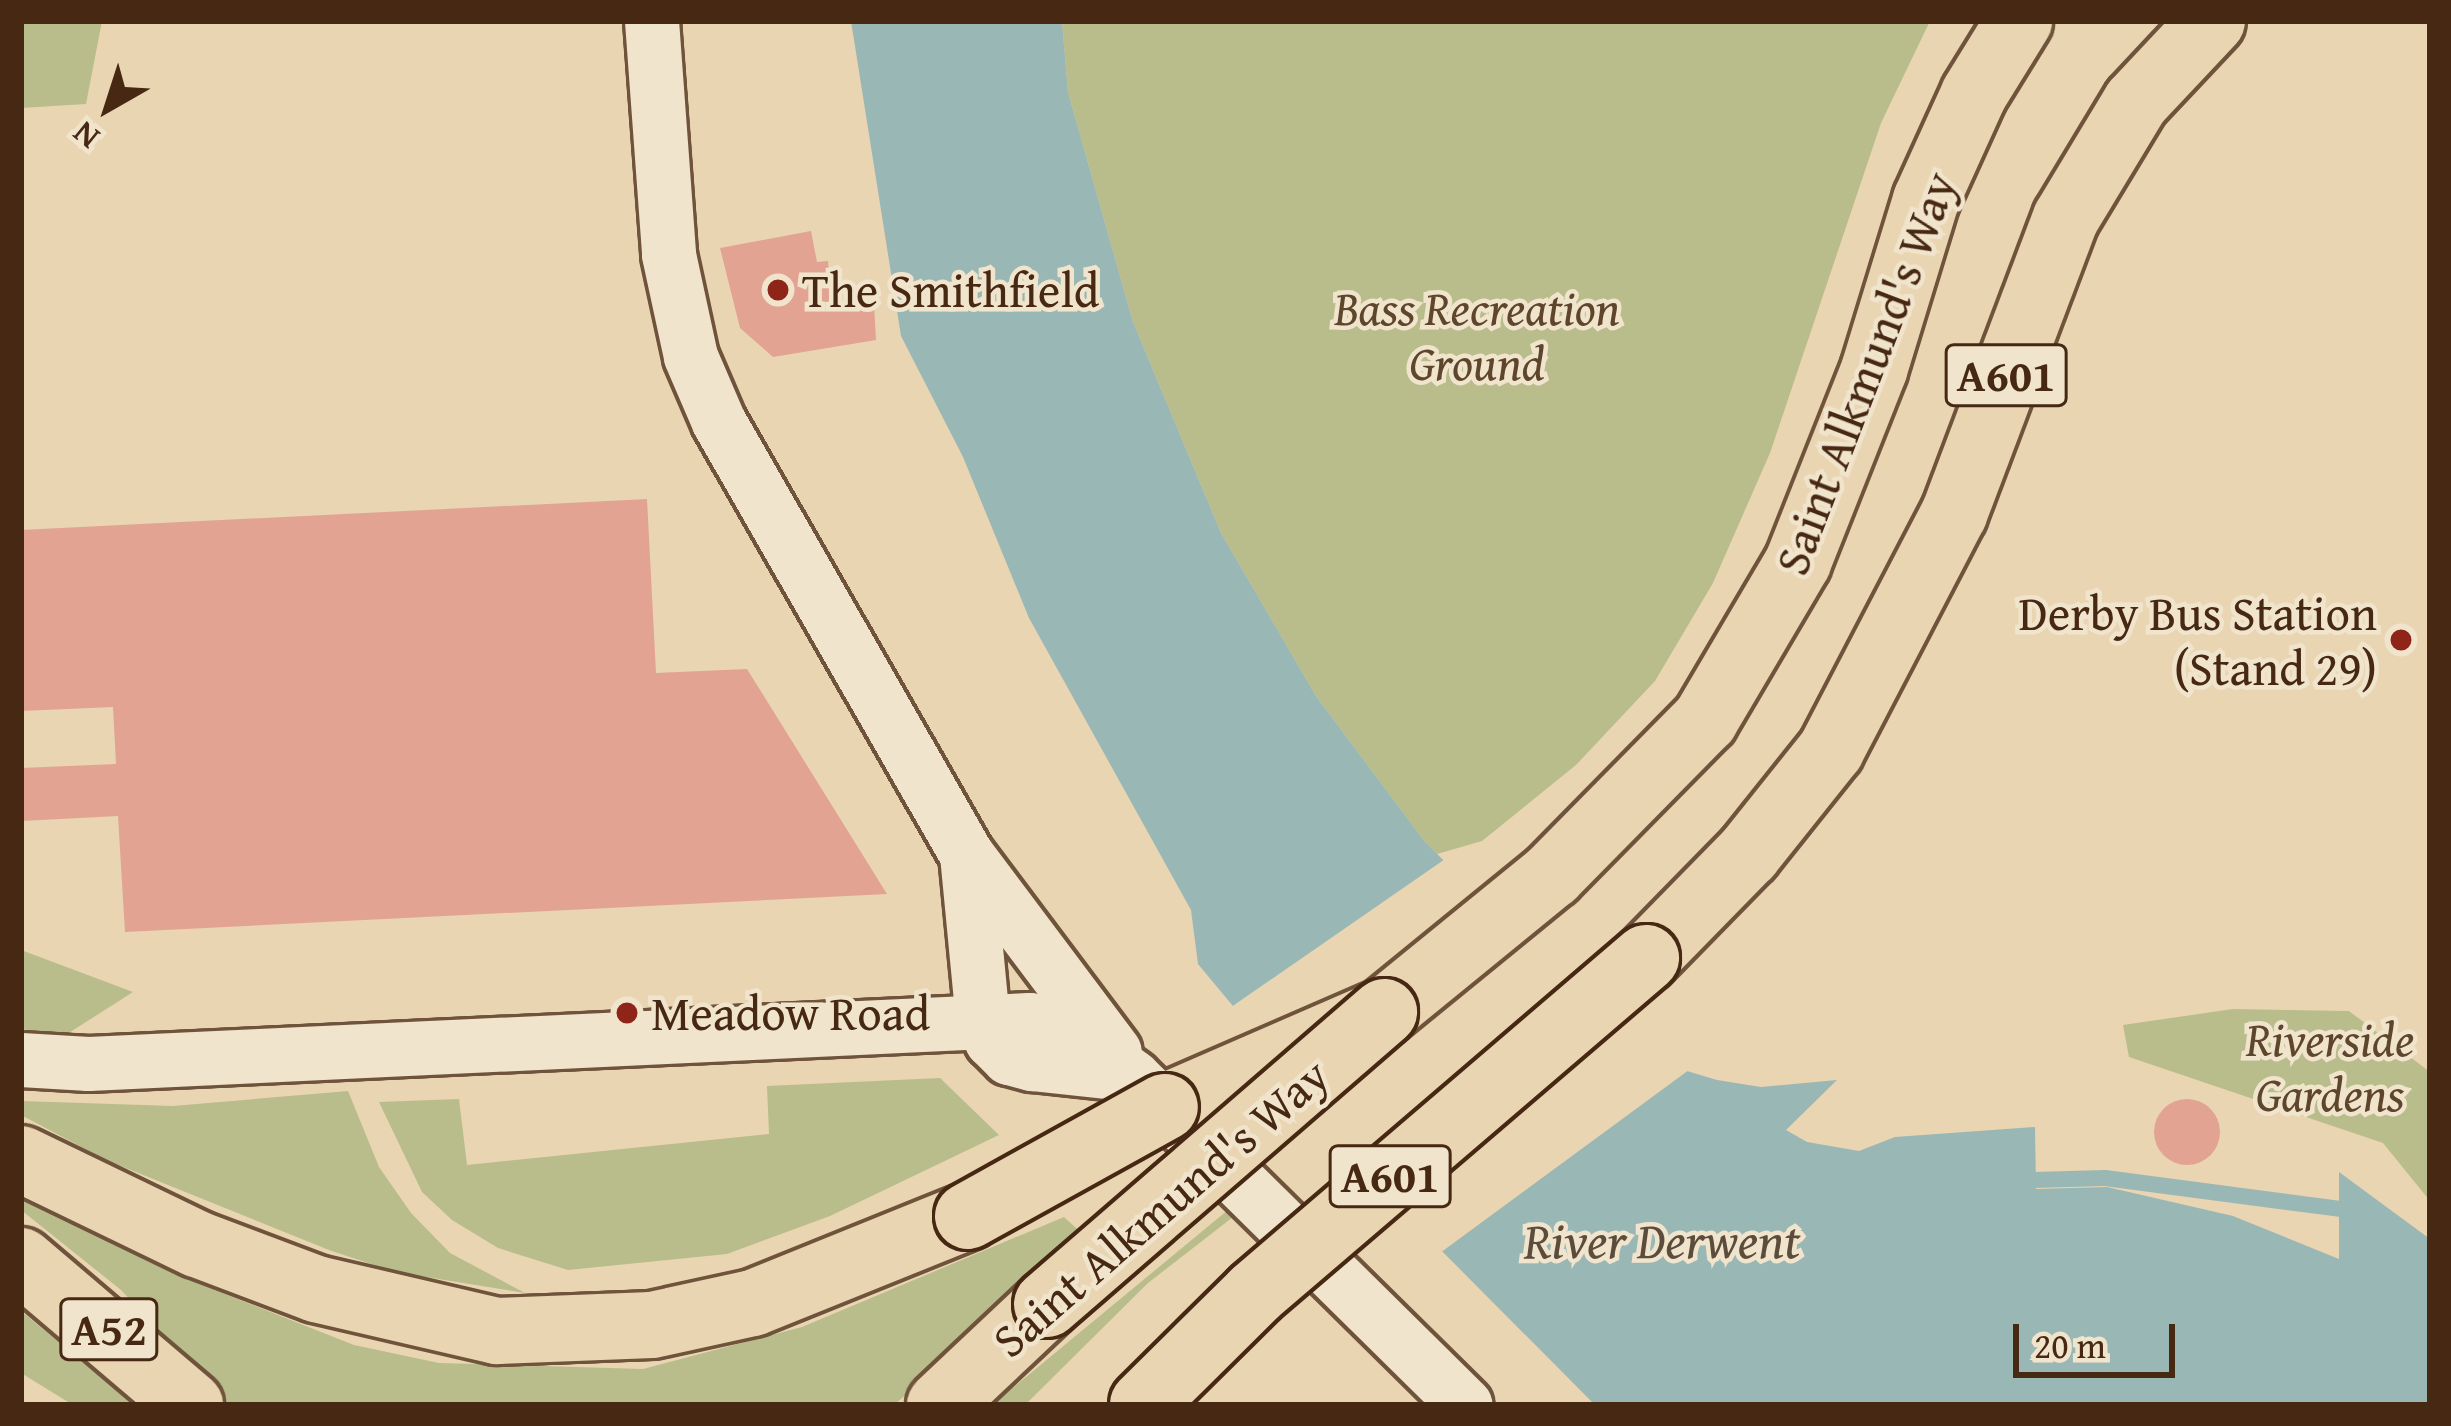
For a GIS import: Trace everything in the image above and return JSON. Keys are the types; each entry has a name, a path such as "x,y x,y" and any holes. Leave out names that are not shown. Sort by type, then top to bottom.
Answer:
{"main road":[{"name":"Saint Alkmund's Way","path":"940,1405 1048,1304 1384,1012 1552,875 1705,720 1752,651 1840,460 1926,200 1974,94 2019,21"},
{"name":"A601","path":"1143,1405 1255,1293 1646,958 1748,854 1831,750 1954,514 2066,218 2136,102 2212,21"},
{"path":"21,1159 197,1244 316,1289 520,1332 652,1325 753,1304 968,1216 1245,1067 1384,1012"},
{"name":"A52","path":"21,1261 190,1405"}],"street":[{"path":"652,21 669,255 691,357 776,531 967,855 1133,1077 1356,1302 1466,1405"},
{"path":"967,855 983,1022 1009,1058 1133,1077"},
{"path":"21,1060 89,1064 900,1032 983,1022"}],"green space":[{"path":"21,21 102,21 86,104 21,108"},
{"name":"Bass Recreation Ground","path":"1062,21 1930,21 1881,123 1770,453 1713,583 1655,681 1576,765 1482,841 1437,854 1425,842 1316,696 1221,533 1133,322 1068,92"},
{"path":"21,950 133,992 64,1036 21,1029"},
{"name":"Riverside Gardens","path":"2233,1009 2349,1011 2430,1072 2430,1201 2383,1143 2129,1057 2123,1025"},
{"path":"940,1078 999,1135 830,1216 727,1254 568,1270 498,1248 452,1220 422,1192 379,1102 459,1099 467,1165 769,1134 767,1086"},
{"path":"348,1091 379,1167 411,1213 450,1253 525,1293 395,1272 329,1250 106,1160 21,1115 21,1101 173,1106"},
{"path":"21,1198 174,1274 354,1345 439,1363 643,1369 802,1327 1064,1217 1086,1237 894,1405 229,1405 121,1290 21,1210"},
{"path":"1234,1205 1242,1210 1148,1283 1025,1405 992,1405"},
{"path":"21,1311 132,1405 73,1405 21,1373"}],"water":[{"name":"River Derwent","path":"851,21 1062,21 1068,92 1133,322 1221,533 1316,696 1425,842 1622,1036 1677,1068 1717,1080 1761,1087 1837,1080 1786,1130 1807,1142 1859,1151 1895,1137 2035,1127 2036,1189 2107,1187 2233,1216 2339,1259 2339,1172 2430,1239 2430,1405 1595,1405 1411,1220 1198,964 1191,910 1029,618 963,457 901,336"}],"pier":[{"path":"1448,857 1626,1032 1693,1067 1440,1253 1224,1012"}],"building":[{"name":"The Smithfield","path":"811,231 817,262 828,261 834,309 874,304 876,340 773,357 740,328 720,248"},
{"path":"647,499 656,673 747,669 887,894 125,932 118,816 21,821 21,768 116,764 113,707 21,711 21,530"},
{"path":"2187,1099 2211,1108 2220,1132 2211,1156 2187,1165 2163,1156 2154,1132 2163,1108"}],"waterway":[{"path":"2034,1180 2105,1178 2340,1209"}],"place":[{"name":"The Smithfield","path":"778,290"},
{"name":"Derby Bus Station (Stand 29)","path":"2401,640"},
{"name":"Meadow Road","path":"627,1013"}]}
